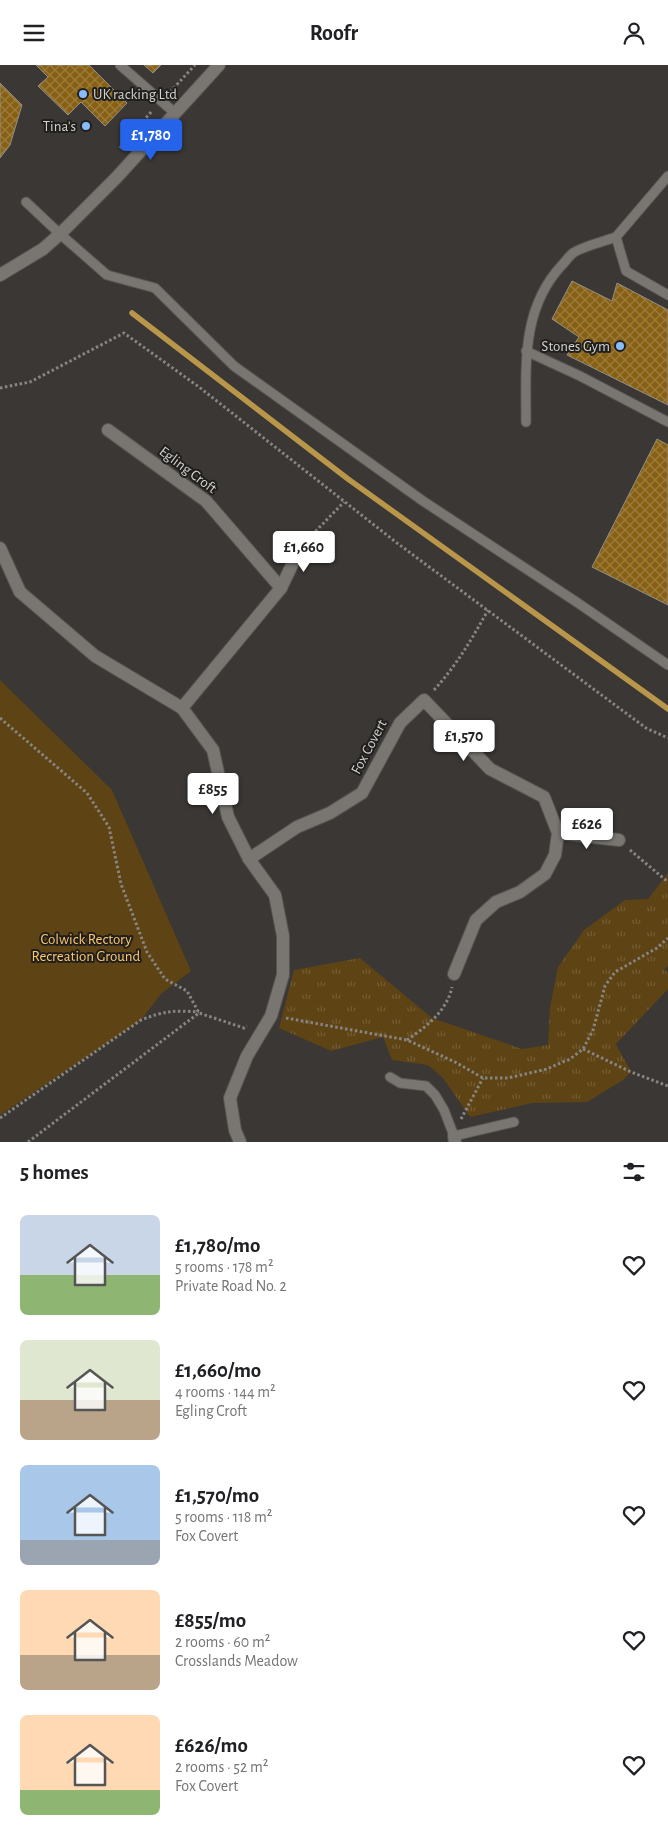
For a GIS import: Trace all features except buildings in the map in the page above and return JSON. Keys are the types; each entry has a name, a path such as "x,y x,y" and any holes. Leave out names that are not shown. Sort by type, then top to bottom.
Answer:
{"street":[{"path":"0,275 43,249 60,234 117,177 219,65"},
{"name":"Egling Croft","path":"108,430 206,501 281,588"},
{"path":"182,707 281,588 301,546"},
{"path":"0,548 20,592 95,656 182,707 213,750 228,817 249,859 275,895 283,936 283,975 271,1016 247,1056 230,1098 234,1130 240,1142"},
{"path":"424,700 490,769 544,797 558,833 555,855 545,874 520,892 496,902 476,920 454,974"},
{"name":"Fox Covert","path":"249,859 297,827 330,813 362,793 400,723 424,700"},
{"path":"558,833 619,840"}],"lane":[{"path":"120,65 175,113"},
{"path":"526,422 526,351 530,326 542,291 554,273 574,253 616,237 668,177"},
{"path":"26,202 107,275 155,288 234,366 423,501 668,665"},
{"path":"616,237 626,271 668,295"},
{"path":"526,351 580,376 668,422"},
{"path":"390,1077 400,1083 426,1086 435,1095 444,1110 455,1139 514,1122"}],"path":[{"path":"119,149 195,65"},
{"path":"0,388 30,382 124,333 199,387 344,502 488,610 646,727 668,738"},
{"path":"301,546 344,502"},
{"path":"424,700 446,678 467,647 488,610"},
{"path":"0,718 87,793 109,827 122,884 147,952 165,979 187,991 199,1013"},
{"path":"619,840 668,882"},
{"path":"0,1118 141,1021 160,1012 181,1011 199,1013 244,1028 271,1016 289,1018 407,1041 455,1061 483,1078 508,1078 547,1069 570,1059 584,1049 593,1030 605,986 615,972 657,947 668,938"},
{"path":"407,1041 424,1029 440,1012 450,997 454,974"},
{"path":"28,1142 199,1013"},
{"path":"584,1049 631,1072 668,1087"},
{"path":"455,1139 461,1119 483,1078"}],"green space":[{"name":"Colwick Rectory Recreation Ground","path":"0,680 112,790 191,971 161,994 141,1020 0,1115"},
{"path":"668,873 668,966 664,969 668,973 668,989 616,1044 631,1072 623,1080 587,1102 532,1103 470,1117 443,1078 428,1065 392,1060 383,1037 331,1051 279,1028 294,970 360,958 432,1018 522,1049 548,1045 550,1007 558,967 584,930 625,900 648,899"}],"waterway":[{"path":"132,313 348,479 668,709"}],"place":[{"name":"UK racking Ltd","path":"83,94"},
{"name":"Tina's","path":"86,126"},
{"name":"Stones Gym","path":"620,346"}]}
